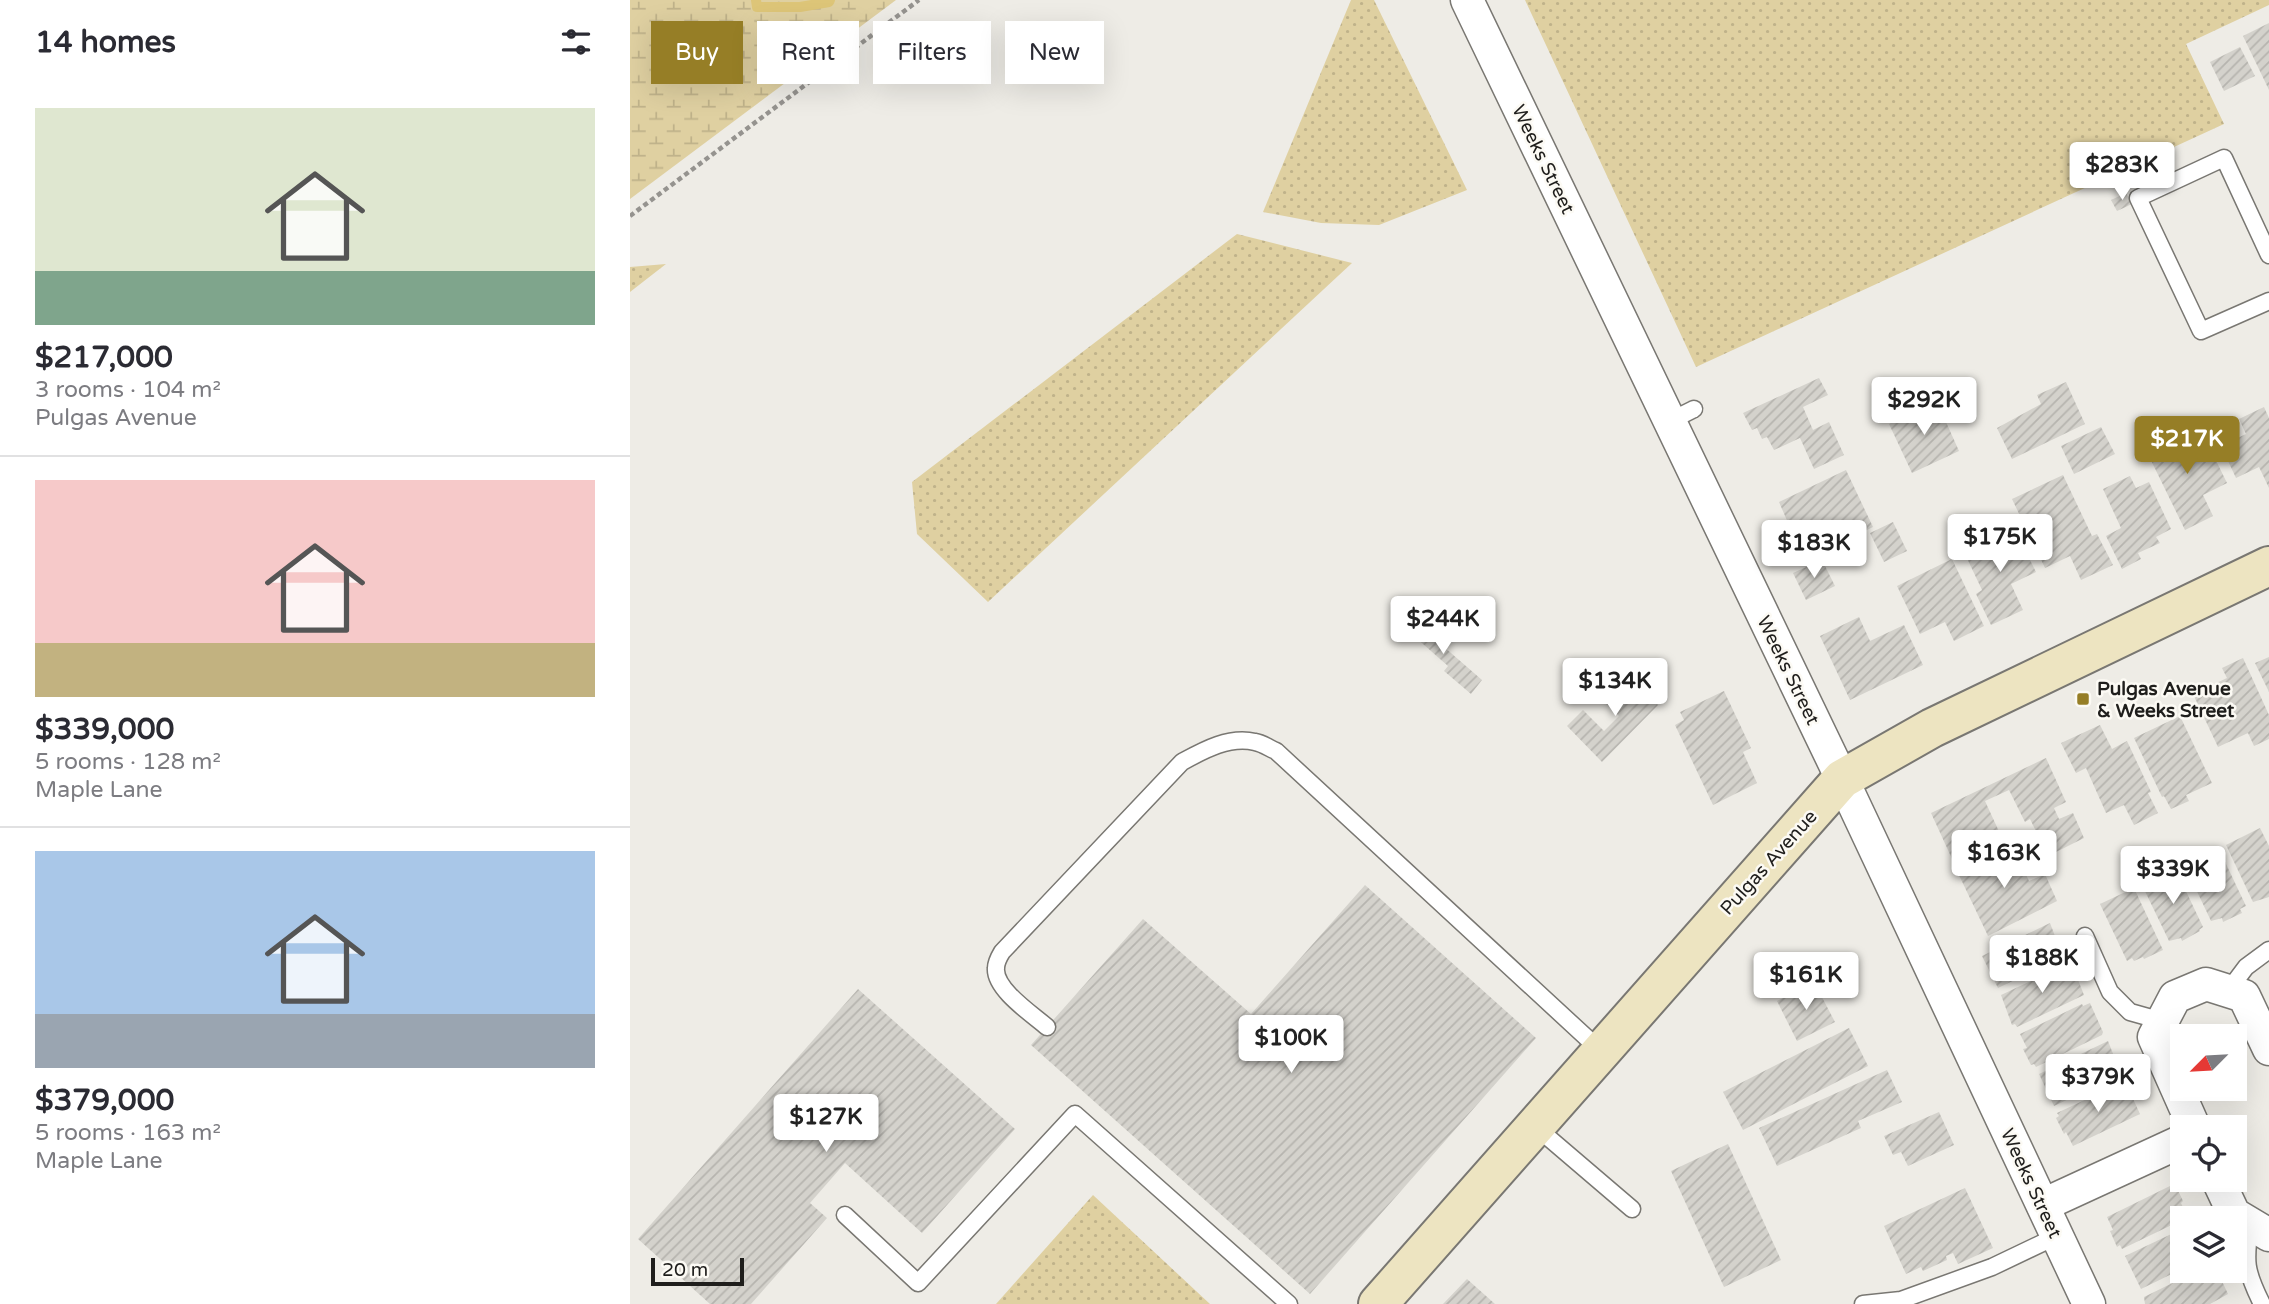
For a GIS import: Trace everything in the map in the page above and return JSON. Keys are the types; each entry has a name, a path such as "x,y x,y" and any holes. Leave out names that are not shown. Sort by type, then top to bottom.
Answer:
{"street":[{"name":"Weeks Street","path":"1467,0 1682,415 1842,779 2089,1304"},
{"name":"Pulgas Avenue","path":"1378,1304 1842,779 1932,728 2269,566"},
{"path":"2189,1115 2154,1037 2175,997 2206,984 2244,996 2269,1049"},
{"path":"2043,1205 2170,1147"},
{"path":"2224,1192 2234,1214 2260,1230"}],"lane":[{"path":"2269,255 2224,158 2138,198 2201,331 2269,301"},
{"path":"1047,1027 1002,988 996,976 996,965 1002,952 1182,762 1223,743 1255,742 1276,751 1601,1051"},
{"path":"2085,936 2110,992 2130,1012 2162,1021"},
{"path":"2228,991 2246,967 2269,950"},
{"path":"845,1215 918,1283 1075,1114 1289,1304"},
{"path":"1536,1126 1632,1209"},
{"path":"2260,1230 2246,1254 2249,1277 2262,1304"},
{"path":"1863,1304 1901,1300 1992,1266 2057,1236"}],"path":[{"path":"630,216 919,0"}],"green space":[{"path":"630,0 896,0 859,28 859,21 757,21 757,84 784,84 630,199"},
{"path":"1351,0 1374,0 1467,190 1379,225 1321,223 1263,212"},
{"path":"1525,0 2269,0 2269,5 2186,44 2224,124 1696,367"},
{"path":"1237,234 1352,263 988,602 917,534 912,482"},
{"path":"666,264 630,292 630,267"},
{"path":"1093,1195 1210,1304 996,1304"}],"building":[{"path":"2269,23 2269,90 2243,36"},
{"path":"2240,47 2255,76 2224,91 2210,62"},
{"path":"2126,193 2132,204 2117,211 2111,200"},
{"path":"1819,378 1828,395 1803,407 1813,430 1829,422 1844,455 1814,469 1800,438 1774,450 1767,437 1762,439 1757,428 1752,430 1743,413"},
{"path":"2066,382 2085,424 2012,459 1997,428 2041,404 2037,395"},
{"path":"1937,402 1959,451 1912,473 1889,424 1900,418 1898,413 1911,407 1914,413"},
{"path":"2264,407 2269,418 2269,488 2259,467 2236,478 2221,446 2246,434 2239,419"},
{"path":"2101,427 2115,454 2074,474 2061,446"},
{"path":"2202,432 2227,483 2203,495 2213,516 2185,530 2143,444 2168,433 2183,464 2192,459 2183,440"},
{"path":"1846,470 1873,527 1824,551 1821,542 1812,547 1803,527 1792,532 1779,502"},
{"path":"2063,475 2092,536 2097,534 2113,565 2081,580 2070,556 2045,568 2012,499"},
{"path":"2130,476 2136,488 2149,482 2171,529 2156,537 2160,543 2138,553 2141,559 2122,569 2106,536 2121,528 2103,489"},
{"path":"1893,522 1907,551 1884,562 1870,533"},
{"path":"2014,528 2036,572 2011,584 2023,610 1991,625 1976,594 1982,590 1964,552"},
{"path":"1952,559 1984,626 1954,641 1945,622 1920,634 1897,586"},
{"path":"1822,560 1835,586 1806,600 1793,573"},
{"path":"1457,603 1478,624 1466,635 1446,614"},
{"path":"1405,613 1482,680 1471,694 1444,671 1448,666 1398,622"},
{"path":"1859,617 1870,641 1904,625 1923,665 1850,700 1820,636"},
{"path":"2269,657 2269,692 2255,663"},
{"path":"2243,658 2269,715 2269,739 2254,746 2248,733 2218,747 2193,694 2227,678 2222,668"},
{"path":"1627,673 1658,705 1602,762 1567,726 1583,710 1604,731 1619,716 1601,699"},
{"path":"1724,691 1751,748 1743,752 1757,783 1713,805 1675,725 1684,720 1680,712"},
{"path":"2180,716 2212,783 2186,795 2189,801 2171,809 2164,796 2162,797 2134,738"},
{"path":"2100,725 2112,749 2127,741 2151,792 2148,793 2158,813 2134,825 2124,805 2106,813 2086,768 2076,773 2061,743"},
{"path":"2046,758 2066,802 2054,808 2059,819 2073,813 2084,838 2048,856 2030,819 2025,822 2009,790 1985,801 2002,838 1953,861 1931,813"},
{"path":"2260,828 2269,846 2269,897 2253,902 2226,845"},
{"path":"2012,845 2029,881 2045,874 2057,901 1988,936 1957,871"},
{"path":"2218,847 2246,906 2240,909 2242,913 2223,922 2222,918 2211,921 2184,864"},
{"path":"2175,868 2203,927 2182,941 2181,938 2169,941 2142,885"},
{"path":"1365,885 1536,1038 1310,1294 1031,1045 1143,919 1251,1014"},
{"path":"2134,888 2163,950 2144,959 2143,957 2134,961 2132,958 2127,961 2100,904"},
{"path":"2050,923 2063,957 1998,988 1982,956"},
{"path":"2071,962 2084,995 2017,1027 2012,1025 2001,995"},
{"path":"1814,982 1835,1022 1797,1041 1777,1001"},
{"path":"858,989 1015,1129 922,1233 845,1163 810,1203 827,1218 751,1304 710,1304 638,1239"},
{"path":"2090,1003 2102,1035 2036,1067 2031,1065 2023,1049 2027,1048 2020,1034 2082,1004 2083,1006"},
{"path":"1849,1028 1868,1066 1743,1130 1723,1092"},
{"path":"2108,1041 2121,1074 2054,1106 2039,1074"},
{"path":"1887,1070 1902,1102 1858,1121 1861,1128 1777,1166 1759,1128"},
{"path":"2125,1081 2140,1114 2073,1146 2056,1118 2059,1116 2057,1113"},
{"path":"1939,1112 1954,1145 1908,1166 1901,1152 1893,1155 1884,1136"},
{"path":"1728,1144 1781,1260 1724,1287 1671,1171"},
{"path":"2170,1186 2170,1192 2179,1192 2183,1201 2182,1206 2170,1206 2170,1226 2122,1249 2120,1245 2117,1247 2107,1217"},
{"path":"1965,1188 1993,1248 1958,1264 1953,1253 1946,1256 1947,1260 1923,1271 1921,1267 1906,1274 1884,1226"},
{"path":"2170,1235 2170,1275 2141,1289 2125,1256"},
{"path":"1467,1279 1495,1304 1443,1304"},
{"path":"2173,1283 2223,1283 2228,1294 2210,1304 2145,1304 2144,1297"}],"waterway":[{"path":"756,0 757,7 800,7 830,0"}],"place":[{"name":"Pulgas Avenue & Weeks Street","path":"2083,699"}]}
